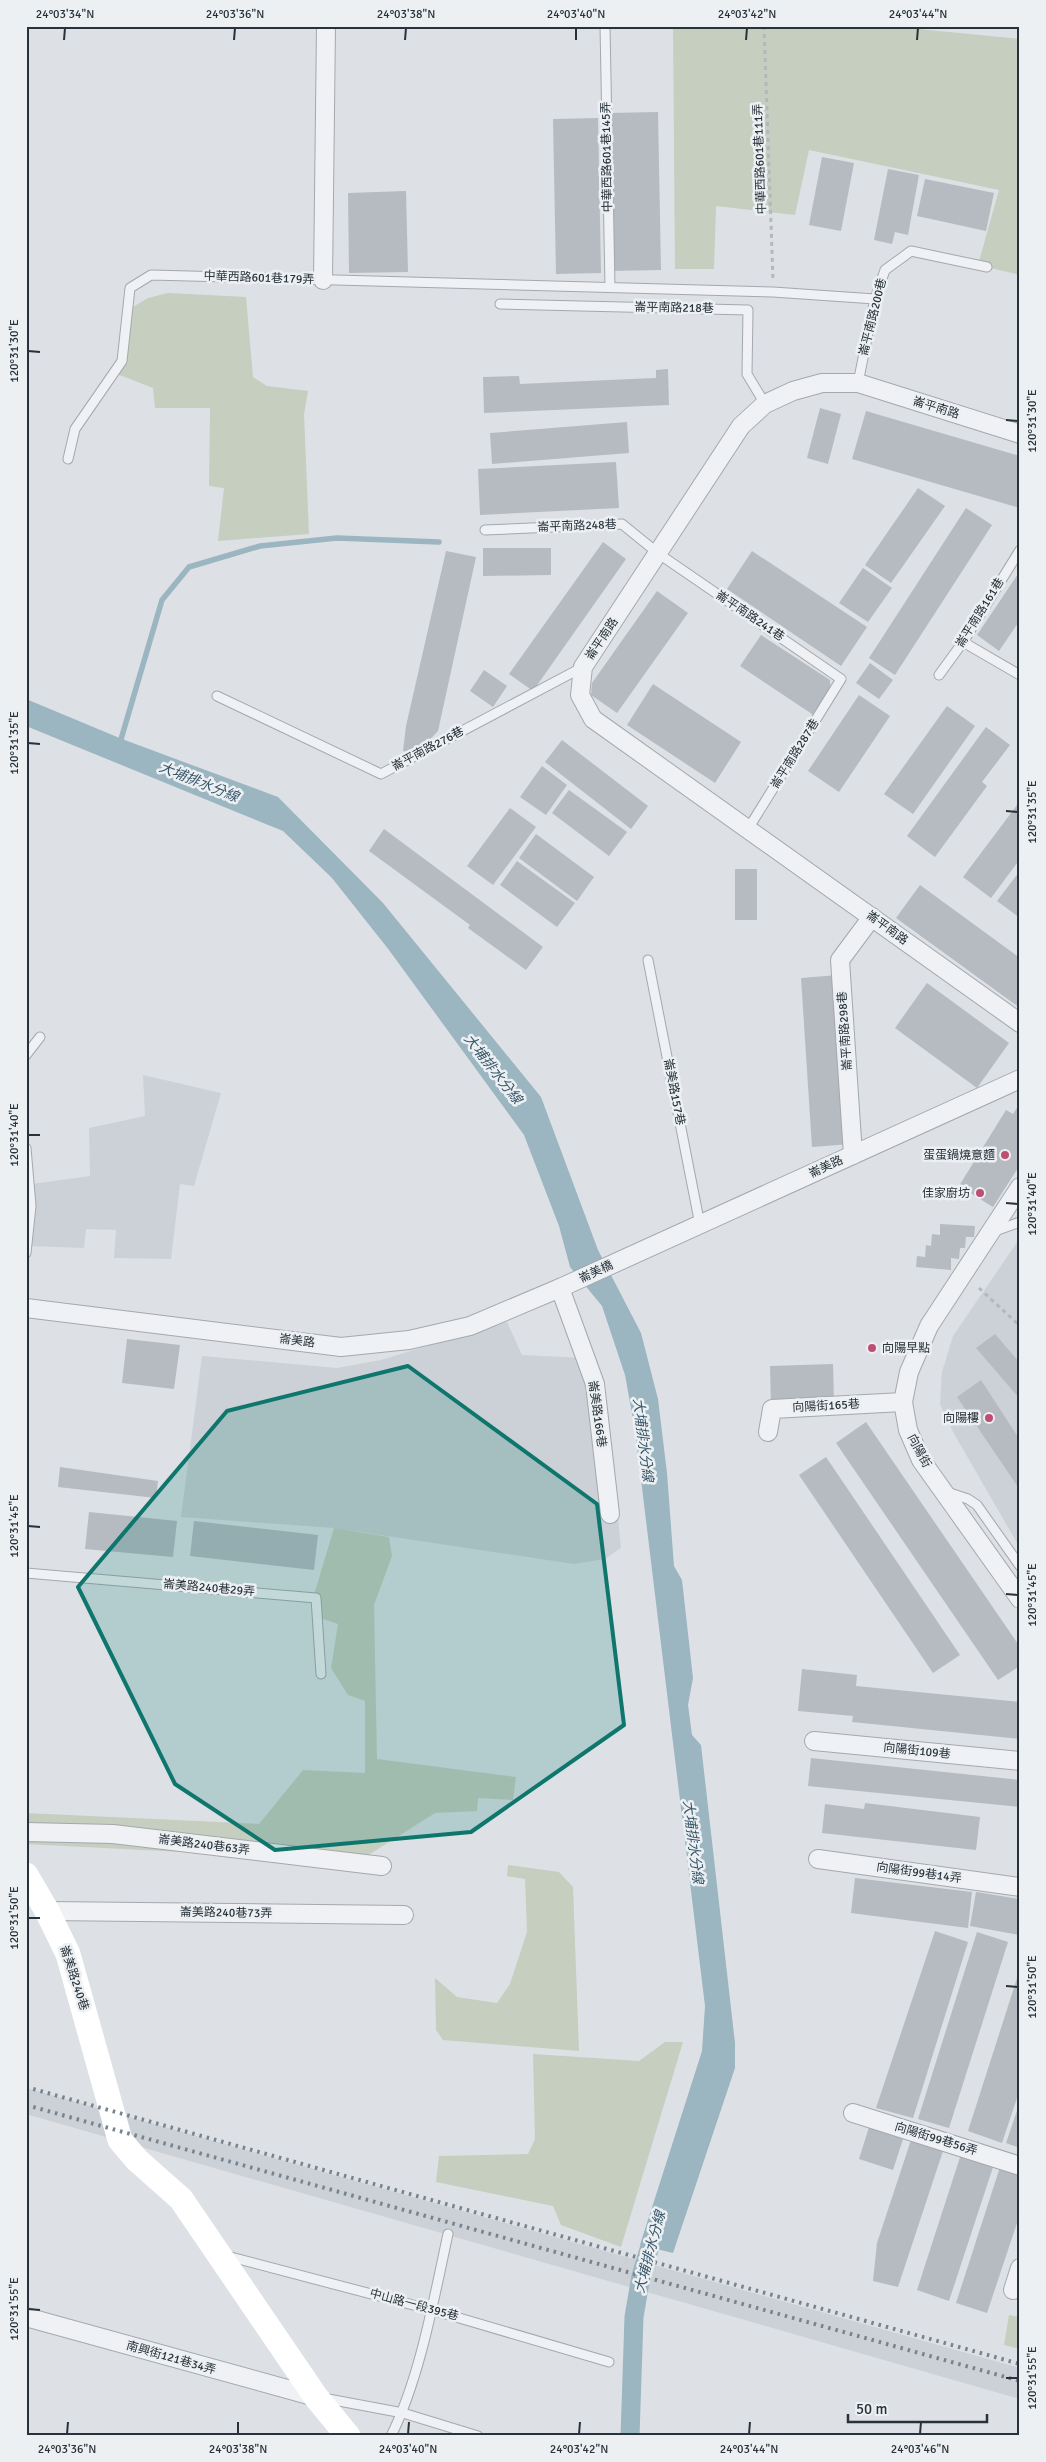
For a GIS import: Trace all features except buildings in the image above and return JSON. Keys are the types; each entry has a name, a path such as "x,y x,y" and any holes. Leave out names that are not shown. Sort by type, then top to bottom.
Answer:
{"street":[{"name":"中華西路601巷179弄","path":"323,280 326,26"},
{"name":"崙平南路","path":"1020,434 858,383 822,383 793,391 765,404 741,426 659,554 583,667 580,695 593,718 1020,1023"},
{"name":"崙平南路298巷","path":"853,1154 840,960 872,917"},
{"name":"崙美路","path":"632,1256 1020,1079"},
{"name":"向陽街","path":"1020,1186 929,1326 908,1372 903,1402 908,1430 921,1460 1020,1598"},
{"name":"崙美橋","path":"560,1288 632,1256"},
{"name":"崙美路","path":"26,1308 341,1347 409,1340 470,1326 560,1288"},
{"name":"崙美路166巷","path":"560,1288 594,1384 610,1514"},
{"name":"向陽街165巷","path":"768,1432 772,1408 903,1402"},
{"name":"向陽街109巷","path":"814,1741 1020,1761"},
{"name":"崙美路240巷63弄","path":"26,1832 113,1834 382,1866"},
{"name":"向陽街99巷14弄","path":"818,1859 1020,1887"},
{"name":"崙美路240巷","path":"26,1875 48,1911 68,1954 120,2140 136,2160 180,2199 217,2253"},
{"name":"崙美路240巷73弄","path":"48,1911 404,1915"},
{"name":"向陽街99巷56弄","path":"853,2113 1020,2166"},
{"path":"217,2253 316,2397 348,2436"},
{"path":"1013,2290 1020,2268"},
{"name":"南興街121巷34弄","path":"26,2317 316,2397"}],"lane":[{"name":"中華西路601巷145弄","path":"605,26 610,287"},
{"name":"崙平南路200巷","path":"858,383 875,299 885,270 911,251 987,267"},
{"name":"中華西路601巷179弄","path":"68,459 75,429 122,361 130,288 151,275 323,280"},
{"path":"323,280 774,292 875,299"},
{"name":"崙平南路218巷","path":"500,304 748,310 747,374 765,404"},
{"name":"崙平南路248巷","path":"485,530 617,523 622,524 659,554"},
{"name":"崙平南路161巷","path":"939,675 963,642 1020,550"},
{"name":"崙平南路241巷","path":"659,554 841,679"},
{"path":"963,642 1020,675"},
{"name":"崙平南路276巷","path":"217,696 381,774 583,667"},
{"name":"崙平南路287巷","path":"748,829 841,679"},
{"name":"崙美路157巷","path":"648,960 700,1225"},
{"path":"26,1055 40,1037"},
{"path":"26,1148 31,1206 26,1254"},
{"path":"985,1239 998,1229 1020,1222"},
{"path":"943,1491 968,1499 977,1505 1020,1566"},
{"name":"崙美路240巷29弄","path":"26,1572 316,1598 321,1674"},
{"path":"391,2436 403,2413 432,2310 448,2234"},
{"name":"中山路一段395巷","path":"217,2253 432,2310 609,2362"},
{"path":"316,2397 403,2413 478,2436"}],"path":[{"name":"中華西路601巷111弄","path":"764,26 774,292"},
{"path":"979,1288 1020,1326"}],"highlighted area":[{"path":"408,1366 597,1504 624,1725 471,1832 275,1850 175,1784 78,1587 227,1411"}],"shaded area":[{"path":"143,1075 221,1093 194,1186 180,1184 171,1259 114,1258 116,1230 86,1229 84,1248 27,1246 26,1252 26,1193 32,1184 90,1176 89,1128 145,1116"},
{"path":"1020,1238 1020,1548 953,1432 940,1404 942,1372 953,1336"},
{"path":"507,1322 522,1355 585,1358 612,1452 621,1548 605,1559 574,1564 334,1528 181,1517 202,1356 337,1368 381,1360"},
{"path":"26,2088 1020,2368 1020,2399 26,2114"}],"green space":[{"path":"673,26 888,26 1020,39 1020,275 978,265 999,190 809,150 795,215 716,206 714,269 675,269"},
{"path":"168,293 246,297 253,377 267,386 308,391 304,414 309,534 218,541 224,488 209,486 210,408 155,408 153,388 117,374 133,307 148,298"},
{"path":"334,1528 389,1537 392,1556 374,1605 377,1759 516,1777 513,1800 478,1798 477,1811 435,1813 359,1861 26,1844 26,1813 259,1824 303,1770 365,1773 365,1701 348,1695 331,1668 338,1624 317,1617 314,1595"},
{"path":"508,1865 559,1872 573,1887 579,2051 443,2040 436,2030 435,1978 457,1997 497,2003 510,1984 527,1932 525,1879 507,1876"},
{"path":"665,2042 683,2042 621,2247 561,2225 553,2206 436,2182 439,2156 528,2154 535,2139 533,2054 639,2061"},
{"path":"1009,2315 1020,2317 1020,2349 1004,2345"}],"water":[{"path":"26,699 122,739 278,797 383,903 541,1097 598,1250 641,1333 658,1399 667,1473 674,1566 682,1580 693,1678 688,1705 692,1735 701,1745 735,2043 735,2068 673,2253 640,2245 702,2051 705,2006 635,1430 625,1375 602,1306 570,1267 559,1226 524,1135 389,950 332,878 283,831 26,726"}],"waterway":[{"path":"119,746 162,600 189,567 260,546 337,538 439,542"},
{"name":"大埔排水分線","path":"630,2436 634,2317 641,2276 657,2223"}],"railway":[{"path":"26,2087 1020,2364"},
{"path":"26,2105 1020,2381"}],"place":[{"name":"蛋蛋鍋燒意麵","path":"1005,1155"},
{"name":"佳家廚坊","path":"980,1193"},
{"name":"向陽早點","path":"872,1348"},
{"name":"向陽樓","path":"989,1418"}]}
